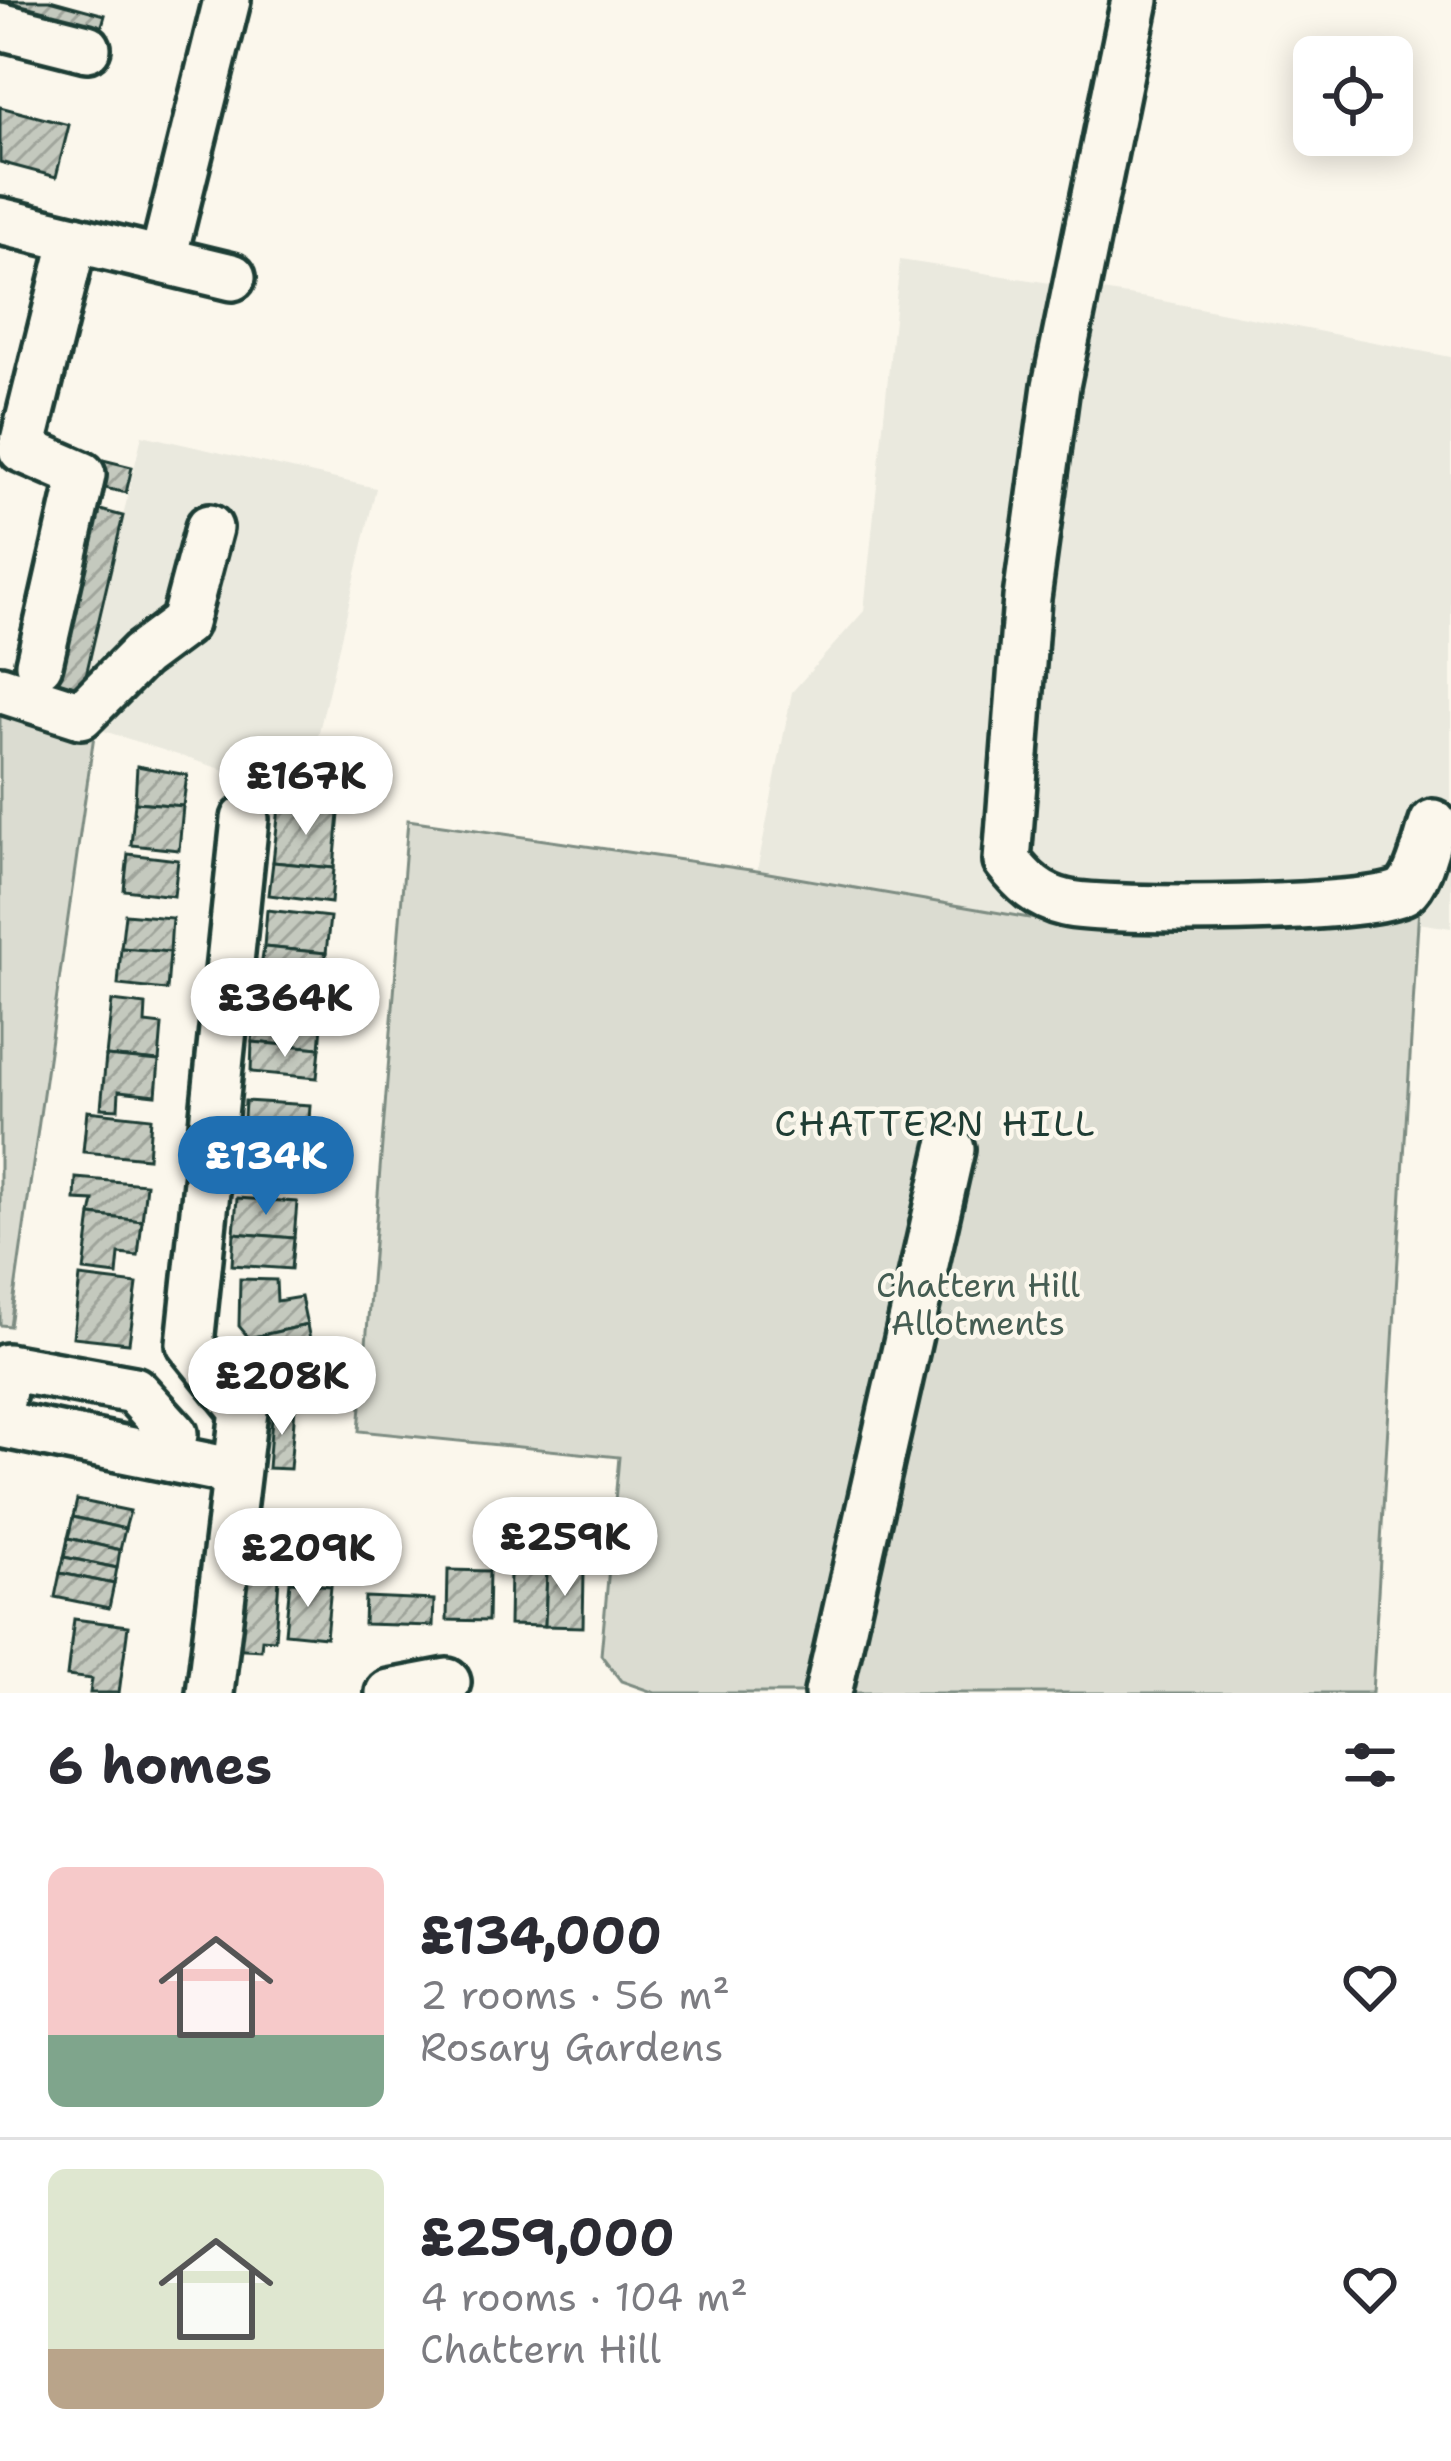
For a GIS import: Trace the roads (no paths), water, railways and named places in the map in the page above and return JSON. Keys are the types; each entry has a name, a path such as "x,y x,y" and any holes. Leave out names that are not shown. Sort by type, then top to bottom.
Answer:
{"street":[{"path":"164,258 227,0"},
{"path":"1135,0 1072,303 1027,598 1007,861 1036,891 1090,908 1280,905 1390,897 1412,880 1433,823"},
{"path":"0,26 87,48"},
{"path":"0,221 232,277"},
{"path":"39,664 82,475 18,426 74,239"},
{"path":"0,689 81,715 141,655 184,623 209,528"},
{"path":"210,1693 244,1411 190,1344 245,819"},
{"path":"828,1693 950,1149"},
{"path":"0,1407 7,1367 134,1390 174,1434 169,1458"},
{"path":"0,1424 236,1472"},
{"path":"389,1693 447,1682"}],"district":[{"name":"CHATTERN HILL","path":"936,1123"}],"park label":[{"name":"Chattern Hill Allotments","path":"978,1304"}]}
